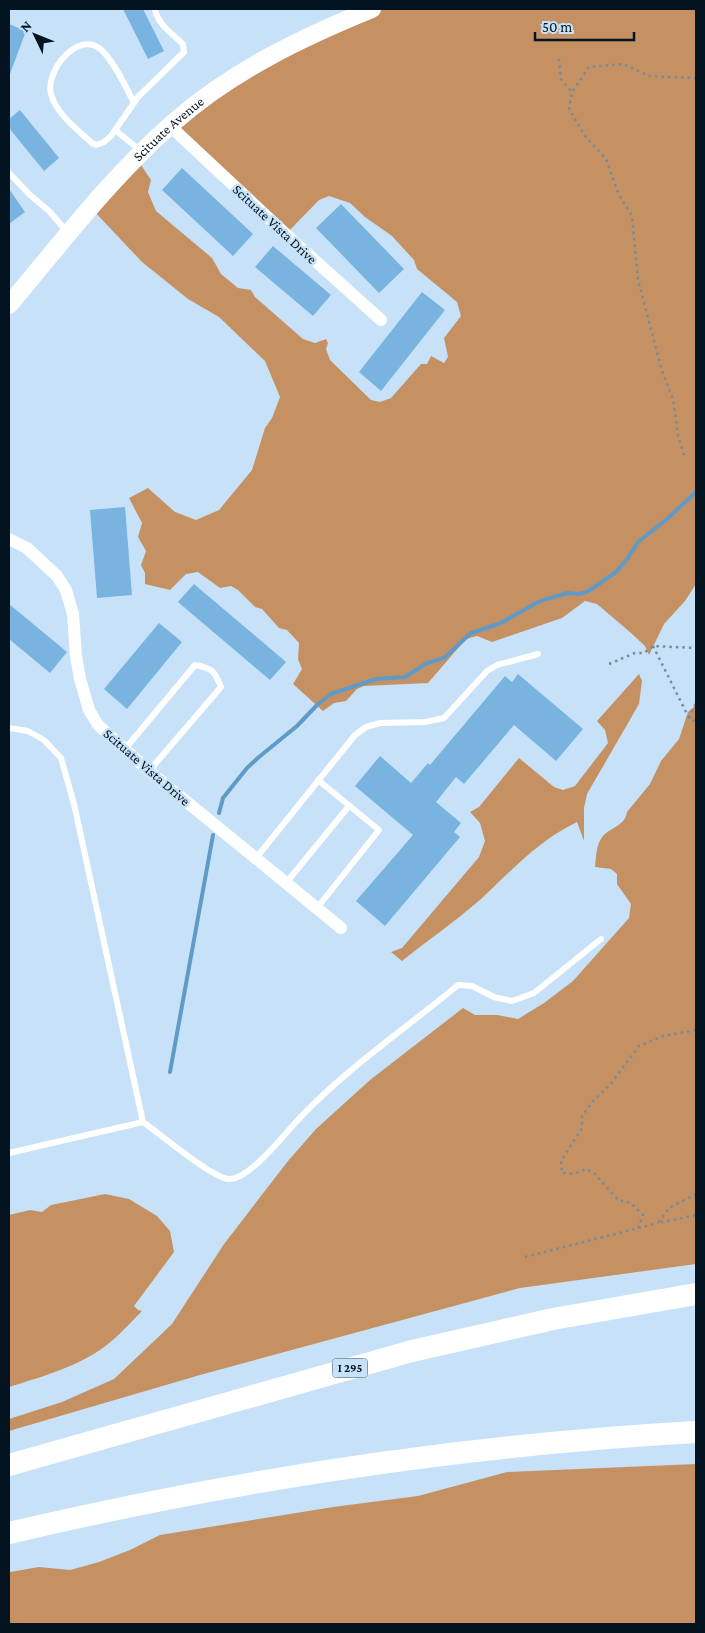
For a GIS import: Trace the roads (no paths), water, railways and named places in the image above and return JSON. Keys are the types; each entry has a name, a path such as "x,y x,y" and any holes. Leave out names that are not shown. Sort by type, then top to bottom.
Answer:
{"highway":[{"name":"I 295","path":"9,1465 421,1349 553,1319 696,1294"},
{"path":"9,1533 173,1497 324,1472 537,1445 696,1432"}],"main road":[{"name":"Scituate Avenue","path":"9,305 142,152 170,126 241,72 303,39 368,9"}],"street":[{"name":"Scituate Vista Drive","path":"170,126 291,240 381,320"},
{"name":"Scituate Vista Drive","path":"9,540 26,548 57,576 66,590 73,614 76,656 80,679 89,710 98,725 149,771 341,928"}],"lane":[{"path":"134,103 108,57 99,48 92,45 78,47 64,57 57,66 50,85 53,100 60,113 92,143 96,145 104,142 134,103 184,52 183,44 164,26 157,16 155,9"},
{"path":"115,130 142,152"},
{"path":"10,176 50,212 69,234"},
{"path":"256,858 355,735 366,728 380,723 425,722 444,718 487,671 497,665 538,654"},
{"path":"124,749 195,665 208,668 216,675 220,687 149,771"},
{"path":"9,728 28,731 44,740 61,758 74,804 143,1122 210,1172 228,1179 240,1177 260,1161 315,1101 367,1056 458,985 472,986 494,997 512,1001 534,992 601,939"},
{"path":"317,908 379,830 318,780"},
{"path":"286,883 349,806"},
{"path":"9,1153 143,1122"}],"waterway":[{"path":"219,813 223,798 247,768 297,726 317,705 331,694 376,679 405,677 427,663 444,658 471,633 501,623 546,599 568,593 578,594 587,592 616,572 638,542 667,519 696,492"},
{"path":"170,1072 213,835"}]}
